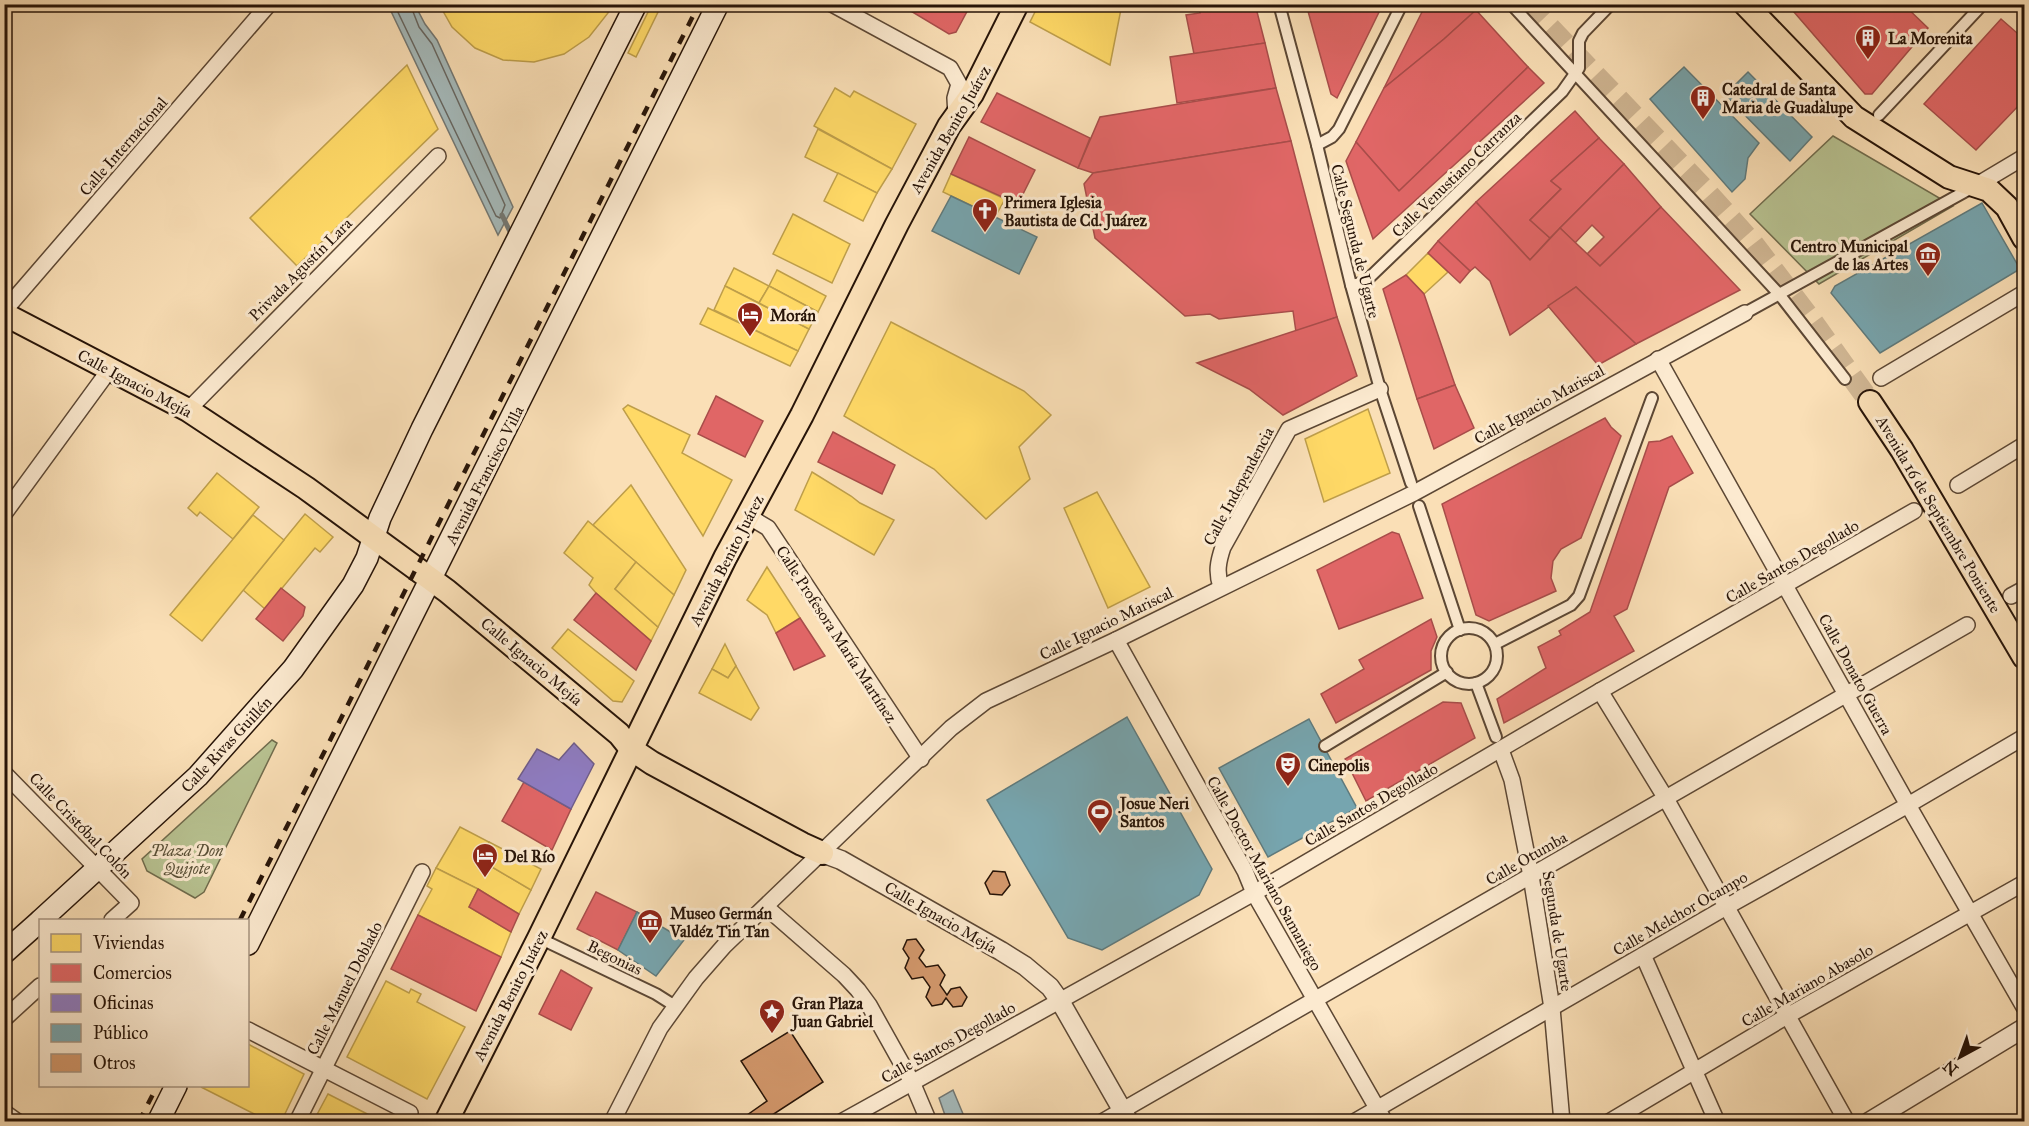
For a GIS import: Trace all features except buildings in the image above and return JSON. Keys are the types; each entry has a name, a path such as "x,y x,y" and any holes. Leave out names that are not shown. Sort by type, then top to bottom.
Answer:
{"main road":[{"path":"373,537 422,429 636,4"},
{"name":"Avenida Francisco Villa","path":"249,942 718,4"},
{"name":"Avenida Benito Juárez","path":"446,1122 725,558 810,399 897,224 956,116 972,94 1017,4"},
{"path":"1744,4 1854,117 1949,177 1977,185 1997,196 2007,207 2025,238"},
{"name":"Calle Ignacio Mejía","path":"4,312 188,410 306,488 432,580 619,734 631,749 662,769 822,853"},
{"name":"Avenida 16 de Septiembre Poniente","path":"1870,402 1902,450 2025,657"},
{"name":"Calle Rivas Guillén","path":"43,919 198,776 293,669 360,572 373,537"},
{"name":"Calle Rivas Guillén","path":"4,953 39,923"},
{"path":"158,1122 176,1087"}],"street":[{"name":"Calle Internacional","path":"4,312 269,4"},
{"path":"832,4 950,68 959,84 955,98 956,116"},
{"name":"Calle Segunda de Ugarte","path":"1279,4 1317,145 1351,285 1380,389 1411,483"},
{"path":"1317,145 1332,137 1339,129 1402,4"},
{"path":"1511,4 1575,76 1779,294 1845,379"},
{"path":"1575,76 1579,68 1579,42 1583,33 1611,4"},
{"path":"1879,115 1983,4"},
{"path":"2020,4 2025,10"},
{"name":"Calle Venustiano Carranza","path":"1351,285 1362,283 1369,278 1562,92 1575,76"},
{"name":"Privada Agustín Lara","path":"188,410 438,156"},
{"path":"1745,313 2025,157"},
{"path":"1881,378 2025,293"},
{"name":"Calle Ignacio Mariscal","path":"612,1122 660,1028 724,946 951,728 986,701 1116,640 1414,493 1745,313"},
{"name":"Calle Donato Guerra","path":"1658,359 1784,585 1848,694 1908,805 2025,1006"},
{"path":"4,514 110,369"},
{"name":"Calle Independencia","path":"1221,587 1218,565 1223,547 1289,429 1380,389"},
{"path":"1495,644 1571,605 1579,596 1652,398"},
{"path":"1958,485 2025,445"},
{"path":"1419,506 1460,630"},
{"name":"Calle Santos Degollado","path":"842,1122 1254,893 1498,743 1600,691 1914,511"},
{"name":"Calle Profesora María Martínez","path":"748,516 768,528 921,759"},
{"name":"Calle Otumba","path":"1102,1122 1126,1115 1315,1000 1967,625"},
{"path":"1470,628 1480,630 1495,644 1496,664 1485,679 1476,683 1465,683 1455,679 1447,672 1442,652 1451,634 1470,628"},
{"name":"Calle Doctor Mariano Samaniego","path":"1116,640 1245,871 1254,893 1381,1115"},
{"path":"1325,746 1447,672"},
{"path":"1476,683 1498,743"},
{"path":"1600,691 1728,906 1847,1122"},
{"name":"Calle Melchor Ocampo","path":"1354,1122 1381,1115 1552,1008 2025,737"},
{"name":"Segunda de Ugarte","path":"1498,743 1512,780 1532,876 1552,1008 1562,1122"},
{"name":"Calle Cristóbal Colón","path":"4,773 131,903 114,919"},
{"name":"Calle Ignacio Mejía","path":"822,853 841,860 1025,966 1044,980 1060,1001"},
{"name":"Calle Manuel Doblado","path":"297,1122 422,872"},
{"name":"Calle Mariano Abasolo","path":"1609,1122 1787,1016 2025,883"},
{"path":"766,907 858,990 869,1005 912,1082 929,1122"},
{"name":"Begonias","path":"539,938 656,994 675,1006"},
{"path":"1643,955 1717,1122"},
{"path":"4,1019 39,987"},
{"path":"1060,1001 1126,1115"},
{"path":"1869,1122 2025,1028"},
{"path":"249,1031 410,1113"},
{"path":"4,1112 18,1122"}],"green space":[{"path":"1833,136 1953,206 1819,284 1750,214"},
{"name":"Plaza Don Quijote","path":"272,740 277,743 204,892 195,898 147,871 142,859"}],"water":[{"path":"388,5 415,5 437,40 513,207 498,235"},
{"path":"953,1090 966,1121 947,1121 939,1098"}],"waterway":[{"path":"502,215 512,236"}],"tunnel":[{"path":"1527,4 1702,187 1753,244 1870,402"}],"railway":[{"path":"241,919 699,4"},
{"path":"139,1122 156,1087"}],"place":[{"name":"La Morenita","path":"1868,61"},
{"name":"Catedral de Santa Maria de Guadalupe","path":"1703,121"},
{"name":"Primera Iglesia Bautista de Cd. Juárez","path":"985,234"},
{"name":"Centro Municipal de las Artes","path":"1928,278"},
{"name":"Morán","path":"750,338"},
{"name":"Cinepolis","path":"1288,788"},
{"name":"Josue Neri Santos","path":"1100,835"},
{"name":"Del Río","path":"485,879"},
{"name":"Museo Germán Valdéz Tin Tan","path":"650,945"},
{"name":"Gran Plaza Juan Gabriel","path":"772,1035"}]}
